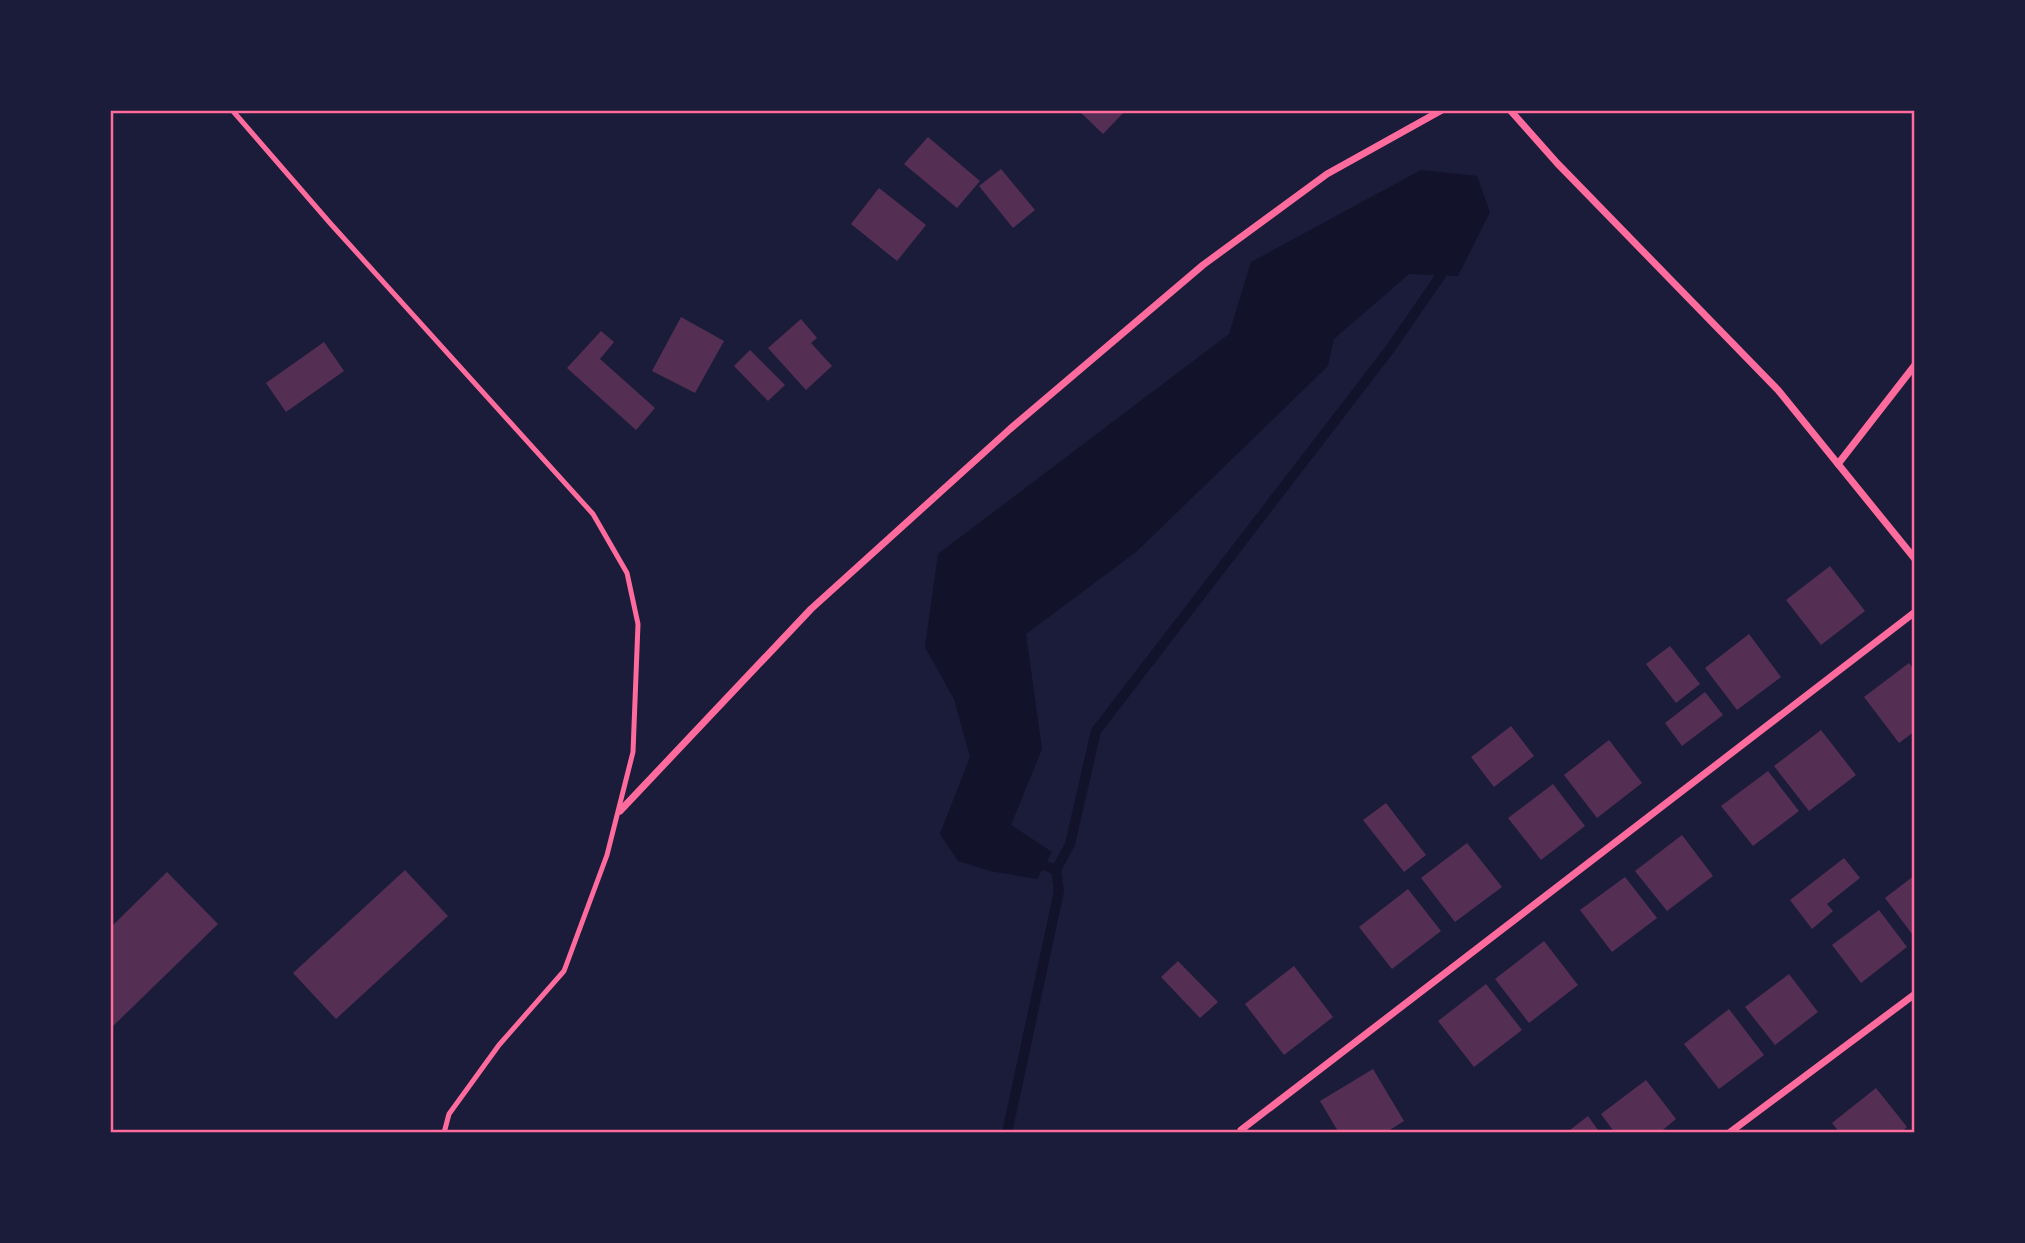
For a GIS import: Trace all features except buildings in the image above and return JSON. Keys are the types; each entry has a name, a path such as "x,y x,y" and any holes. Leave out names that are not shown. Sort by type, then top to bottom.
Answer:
{"street":[{"path":"620,811 811,609 1010,429 1203,265 1327,174 1442,110"},
{"path":"1510,110 1557,163 1778,390 1915,559"},
{"path":"1838,464 1915,365"},
{"path":"1241,1130 1915,612"},
{"path":"1729,1133 1915,994"}],"lane":[{"path":"232,110 330,223 593,514 627,573 638,624 633,752 607,855 564,971 499,1045 449,1114 444,1133"}],"shaded area":[{"path":"1421,170 1477,176 1490,212 1458,276 1409,274 1334,339 1328,366 1136,552 1026,634 1042,749 1011,825 1052,852 1037,879 990,871 958,861 940,834 970,757 954,699 925,647 938,554 1229,334 1251,262"}],"waterway":[{"path":"1056,870 1070,844 1096,731 1390,349 1441,275"},
{"path":"1007,1133 1059,891 1056,870 1044,865"}]}
